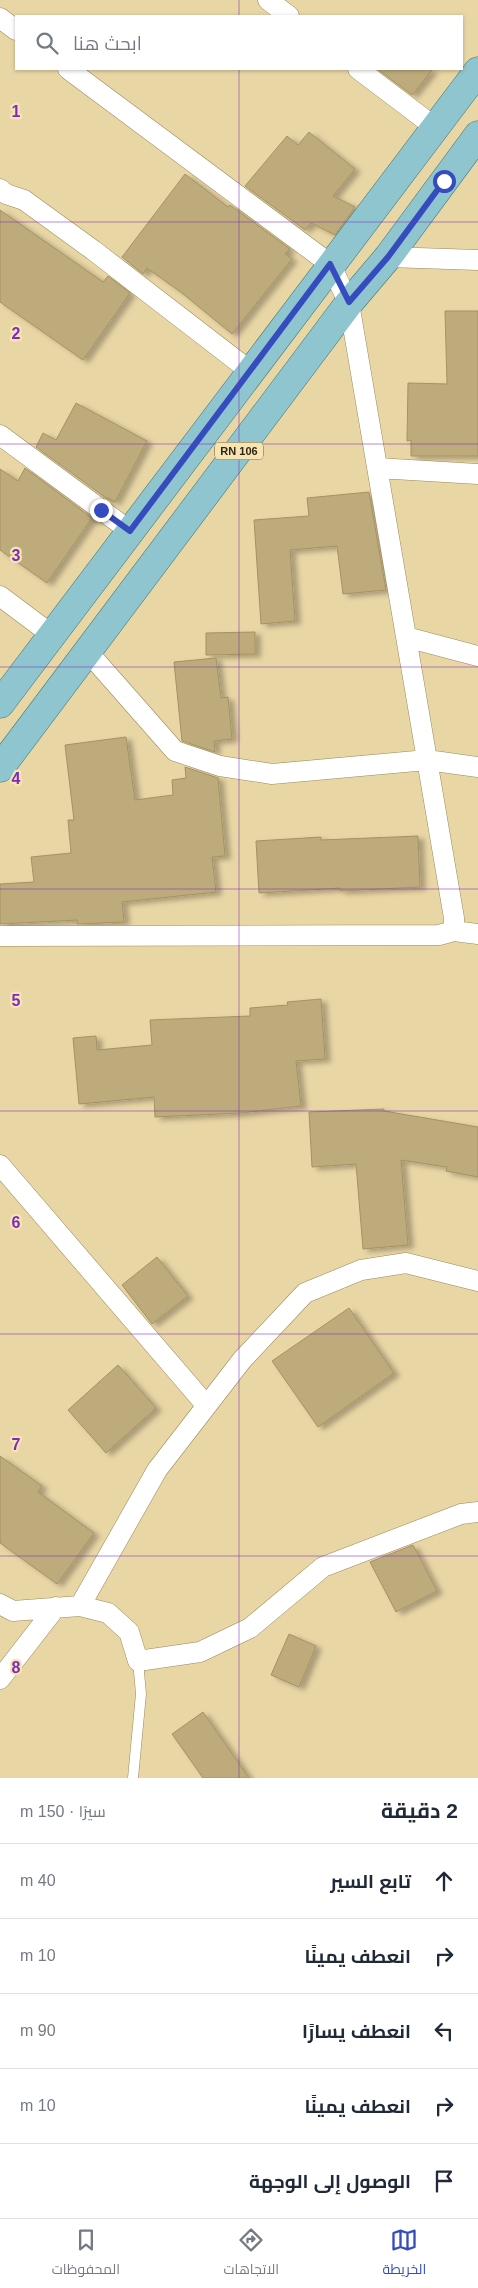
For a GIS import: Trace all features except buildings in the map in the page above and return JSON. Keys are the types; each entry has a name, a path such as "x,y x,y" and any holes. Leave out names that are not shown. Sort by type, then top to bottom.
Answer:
{"main road":[{"name":"RN 106","path":"0,704 330,264 478,71"},
{"name":"RN 106","path":"0,768 349,302 388,257 478,134"}],"street":[{"path":"268,0 288,15"},
{"path":"0,18 15,29"},
{"path":"69,70 330,264 349,302 454,918 454,931"},
{"path":"359,70 436,128"},
{"path":"0,189 6,194 24,200 70,233 250,371"},
{"path":"388,257 478,260"},
{"path":"0,435 130,531"},
{"path":"378,468 478,474"},
{"path":"0,596 52,635"},
{"path":"406,636 478,656"},
{"path":"88,652 175,751 220,766 272,774 427,760 478,767"},
{"path":"0,936 429,935 454,931 478,934"},
{"path":"0,1165 206,1405"},
{"path":"80,1606 157,1470 242,1360 306,1293 361,1270 406,1263 478,1282"},
{"path":"0,1604 13,1611 80,1606 108,1613 129,1632 138,1661 200,1652 250,1628 323,1567 461,1514 478,1512"},
{"path":"0,1679 56,1607"}],"lane":[{"path":"133,1778 141,1694 138,1661"}],"route":[{"path":"101,510 130,531 330,264 349,302 388,257 444,181"}]}
